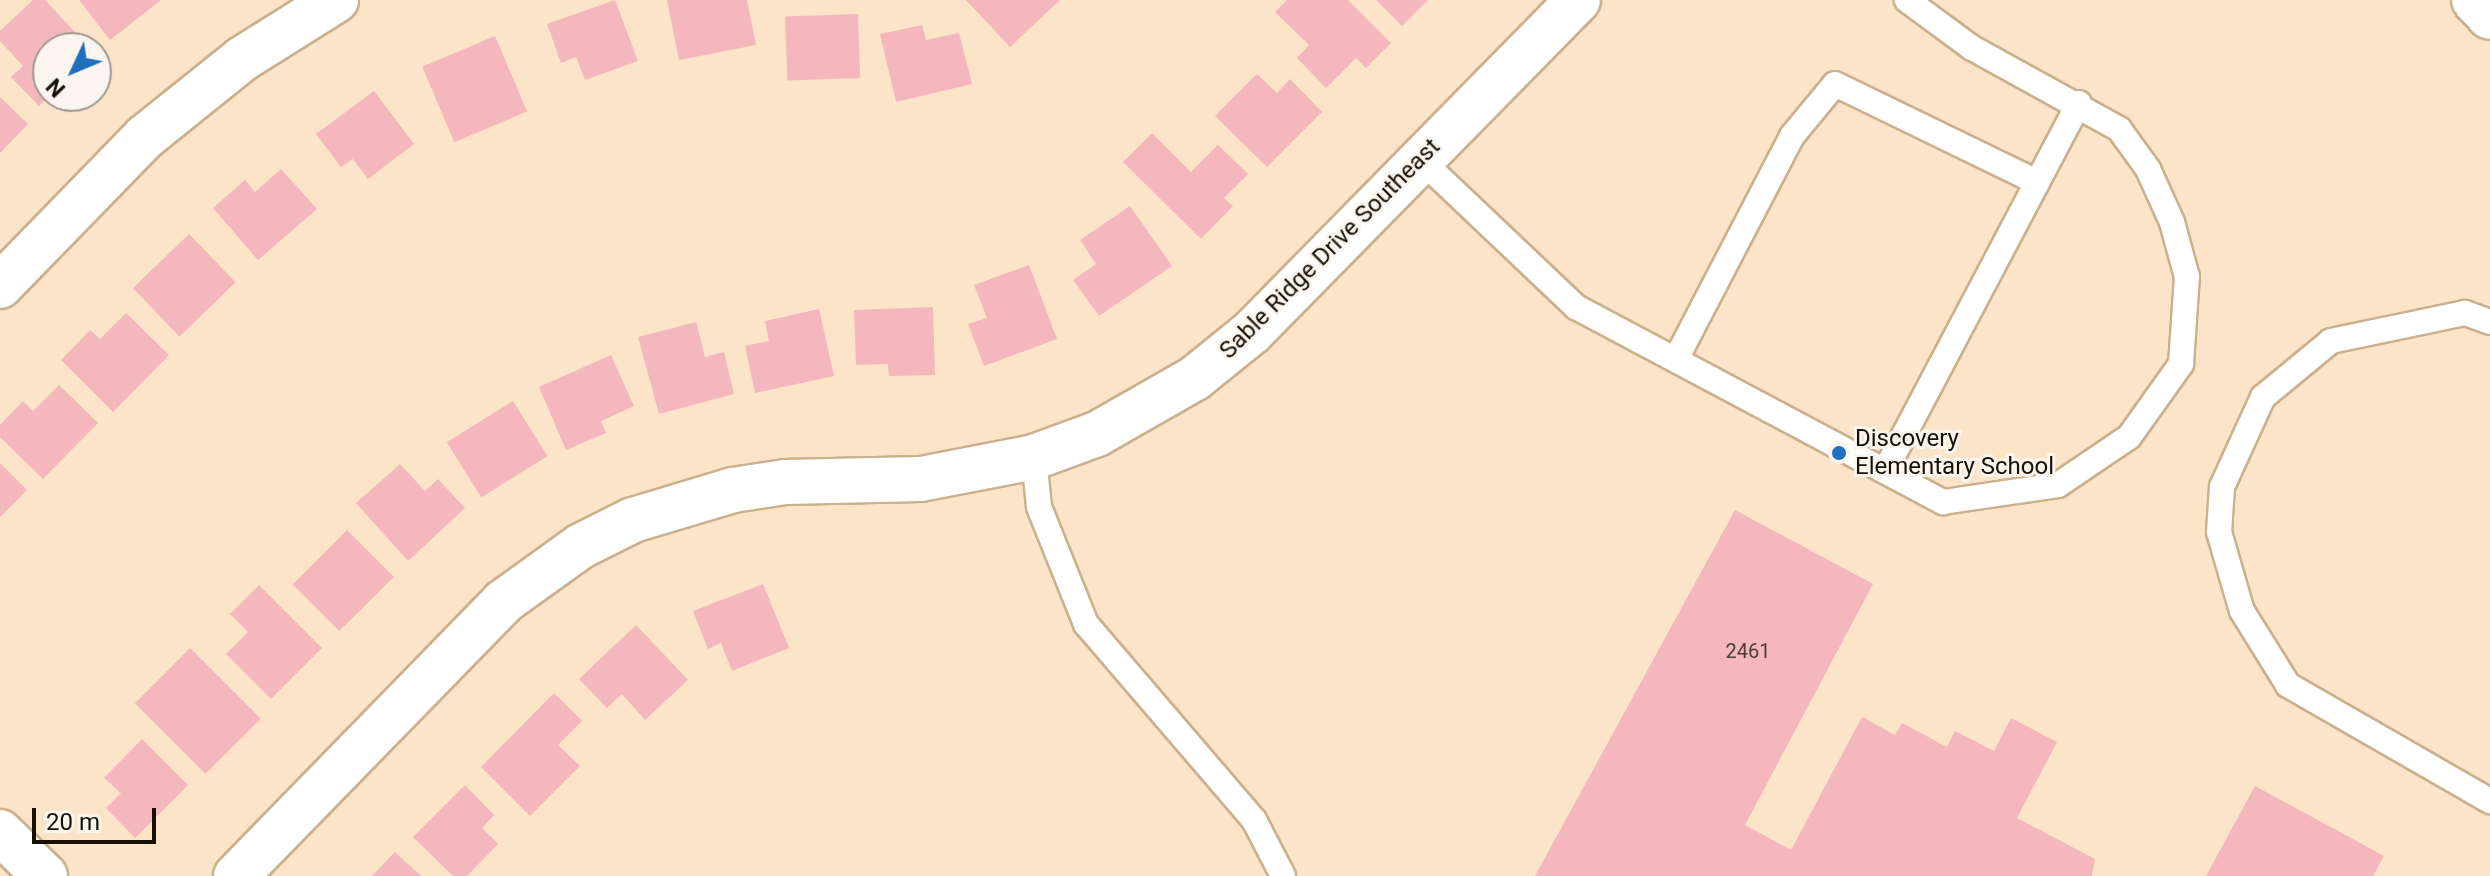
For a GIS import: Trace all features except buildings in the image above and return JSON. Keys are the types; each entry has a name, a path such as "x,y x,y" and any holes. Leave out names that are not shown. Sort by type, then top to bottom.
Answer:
{"street":[{"path":"0,286 145,137 242,59 336,0"},
{"name":"Sable Ridge Drive Southeast","path":"236,876 503,602 581,546 633,520 733,490 785,482 921,479 1034,457 1097,434 1195,378 1252,332 1578,0"},
{"path":"2474,0 2490,17"},
{"path":"0,832 45,876"}],"lane":[{"path":"1421,160 1576,307 1943,502 2058,485 2129,437 2181,364 2187,277 2172,222 2148,169 2119,129 2079,103 1972,48 1907,0"},
{"path":"1676,359 1792,136 1835,84 2037,182"},
{"path":"1885,471 2079,103"},
{"path":"2490,322 2465,313 2331,341 2263,397 2222,487 2219,532 2242,611 2288,685 2490,801"},
{"path":"1034,457 1039,507 1086,624 1254,820 1283,876"}],"place":[{"name":"Discovery Elementary School","path":"1839,453"}]}
